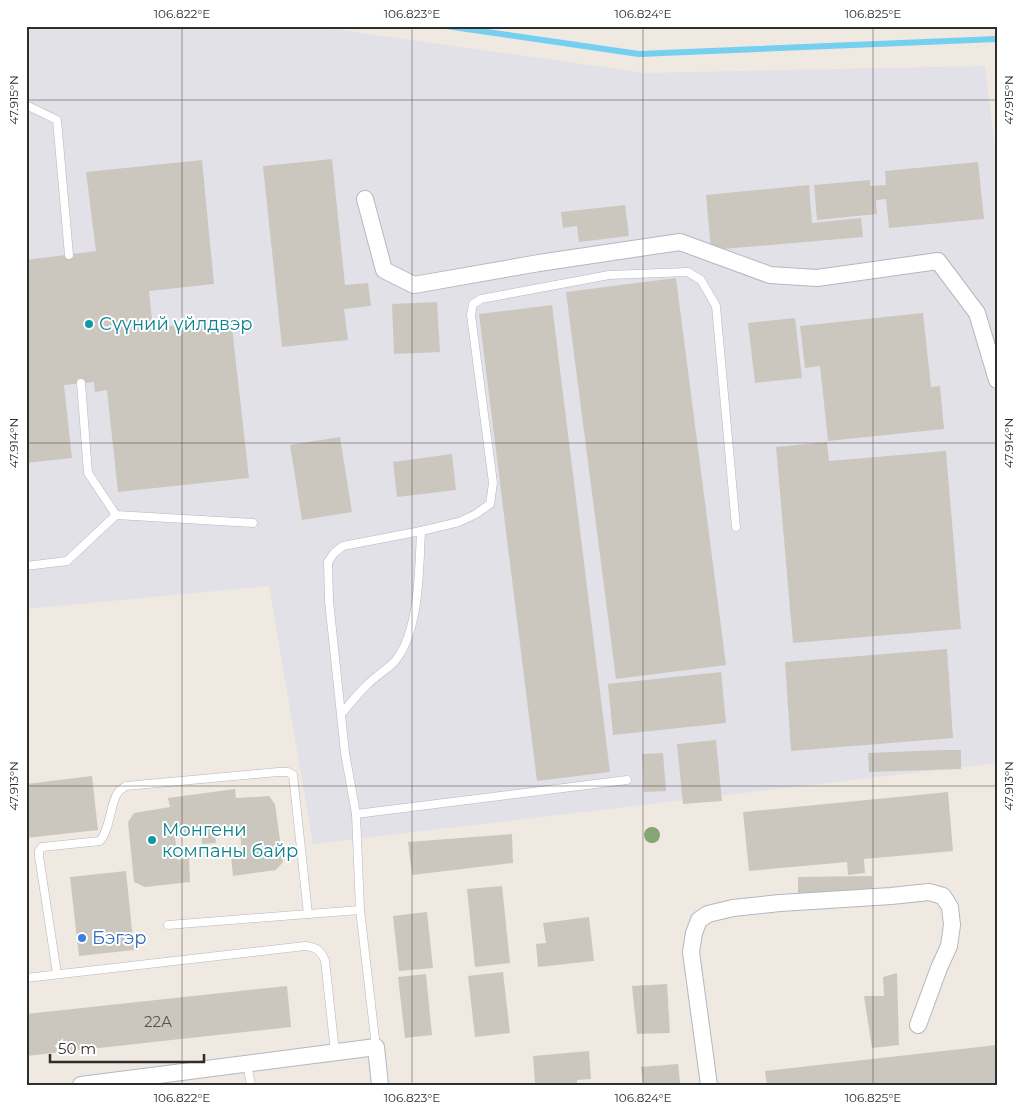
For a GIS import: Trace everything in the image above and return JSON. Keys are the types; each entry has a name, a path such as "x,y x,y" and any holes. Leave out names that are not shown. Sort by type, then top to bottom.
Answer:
{"street":[{"path":"365,199 384,270 414,285 539,263 680,242 770,275 817,278 938,261 977,313 997,380"},
{"path":"709,1085 691,952 694,933 700,920 708,914 752,906 930,892 943,896 950,906 952,925 949,946 918,1025"},
{"path":"81,1085 376,1047 380,1085"}],"lane":[{"path":"26,105 57,120 69,254"},
{"path":"376,1047 360,910 356,814 345,753 329,602 328,562 334,553 343,546 459,522 476,514 490,504 492,483 471,314 473,304 482,299 609,275 688,272 701,280 716,306 736,527"},
{"path":"81,384 88,473 116,515"},
{"path":"26,566 67,561 116,515 253,523"},
{"path":"341,714 368,684 395,661 407,641 415,610 421,531"},
{"path":"57,974 39,851 42,847 100,841 107,828 116,796 126,786 278,772 288,772 293,775 308,914"},
{"path":"356,814 627,780"},
{"path":"168,925 360,910"},
{"path":"26,978 305,946 313,947 321,951 325,960 335,1052"},
{"path":"247,1064 251,1085"}],"shaded area":[{"path":"26,26 313,26 645,73 985,66 997,163 997,763 313,844 269,586 26,609"}],"building":[{"path":"332,159 345,285 368,283 371,306 344,309 348,340 282,347 263,166"},
{"name":"Сүүний үйлдвэр","path":"202,160 214,284 149,291 153,328 231,319 249,478 118,492 107,390 95,392 94,382 64,385 72,458 26,463 26,260 96,251 86,172"},
{"path":"978,162 984,219 889,228 886,199 876,200 877,214 817,220 814,185 870,180 870,186 886,185 885,171"},
{"path":"809,185 812,223 861,218 863,237 711,250 706,195"},
{"path":"625,205 629,236 579,242 577,226 563,228 561,212"},
{"path":"676,278 726,665 616,679 566,292"},
{"path":"437,302 440,352 394,354 392,304"},
{"path":"552,305 610,772 537,781 479,314"},
{"path":"923,313 931,387 940,386 944,429 828,441 820,366 805,368 800,326"},
{"path":"795,318 802,378 755,383 748,323"},
{"path":"340,437 352,512 302,520 290,445"},
{"path":"827,442 829,461 946,451 961,629 793,643 776,447"},
{"path":"452,454 456,490 397,497 393,462"},
{"path":"947,649 953,738 791,751 785,662"},
{"path":"721,672 726,723 613,735 608,684"},
{"path":"716,740 722,801 683,804 677,744"},
{"path":"961,750 961,769 869,772 868,753"},
{"path":"663,753 666,791 644,792 642,754"},
{"path":"92,776 98,830 26,838 26,784"},
{"name":"Монгени компаны байр","path":"235,789 236,798 269,796 275,804 283,862 276,870 233,876 231,855 242,854 240,831 215,834 216,843 202,844 201,834 175,837 178,860 189,858 190,882 145,887 134,882 128,822 134,813 170,807 168,798"},
{"path":"948,792 953,851 864,859 865,873 848,875 847,862 749,871 743,812"},
{"path":"512,834 513,863 412,875 408,842"},
{"path":"126,871 134,950 79,956 70,877"},
{"path":"872,876 872,896 798,898 798,877"},
{"path":"502,886 510,963 475,967 467,889"},
{"path":"427,912 433,968 399,971 393,916"},
{"path":"589,917 594,961 538,967 536,944 546,943 543,923"},
{"path":"503,972 510,1033 475,1037 468,976"},
{"path":"897,973 899,1045 872,1048 864,996 884,996 883,977"},
{"path":"426,974 432,1035 405,1038 398,977"},
{"path":"667,984 670,1033 637,1034 632,986"},
{"path":"287,986 291,1027 26,1056 26,1014"},
{"path":"997,1045 997,1085 767,1085 765,1071"},
{"path":"589,1051 591,1079 577,1080 577,1085 535,1084 533,1056"},
{"path":"678,1064 680,1083 643,1085 641,1067"}],"waterway":[{"path":"446,26 639,54 997,39"}],"place":[{"name":"Сүүний үйлдвэр","path":"89,324"},
{"name":"Монгени компаны байр","path":"152,840"},
{"name":"Бэгэр","path":"82,938"}]}
